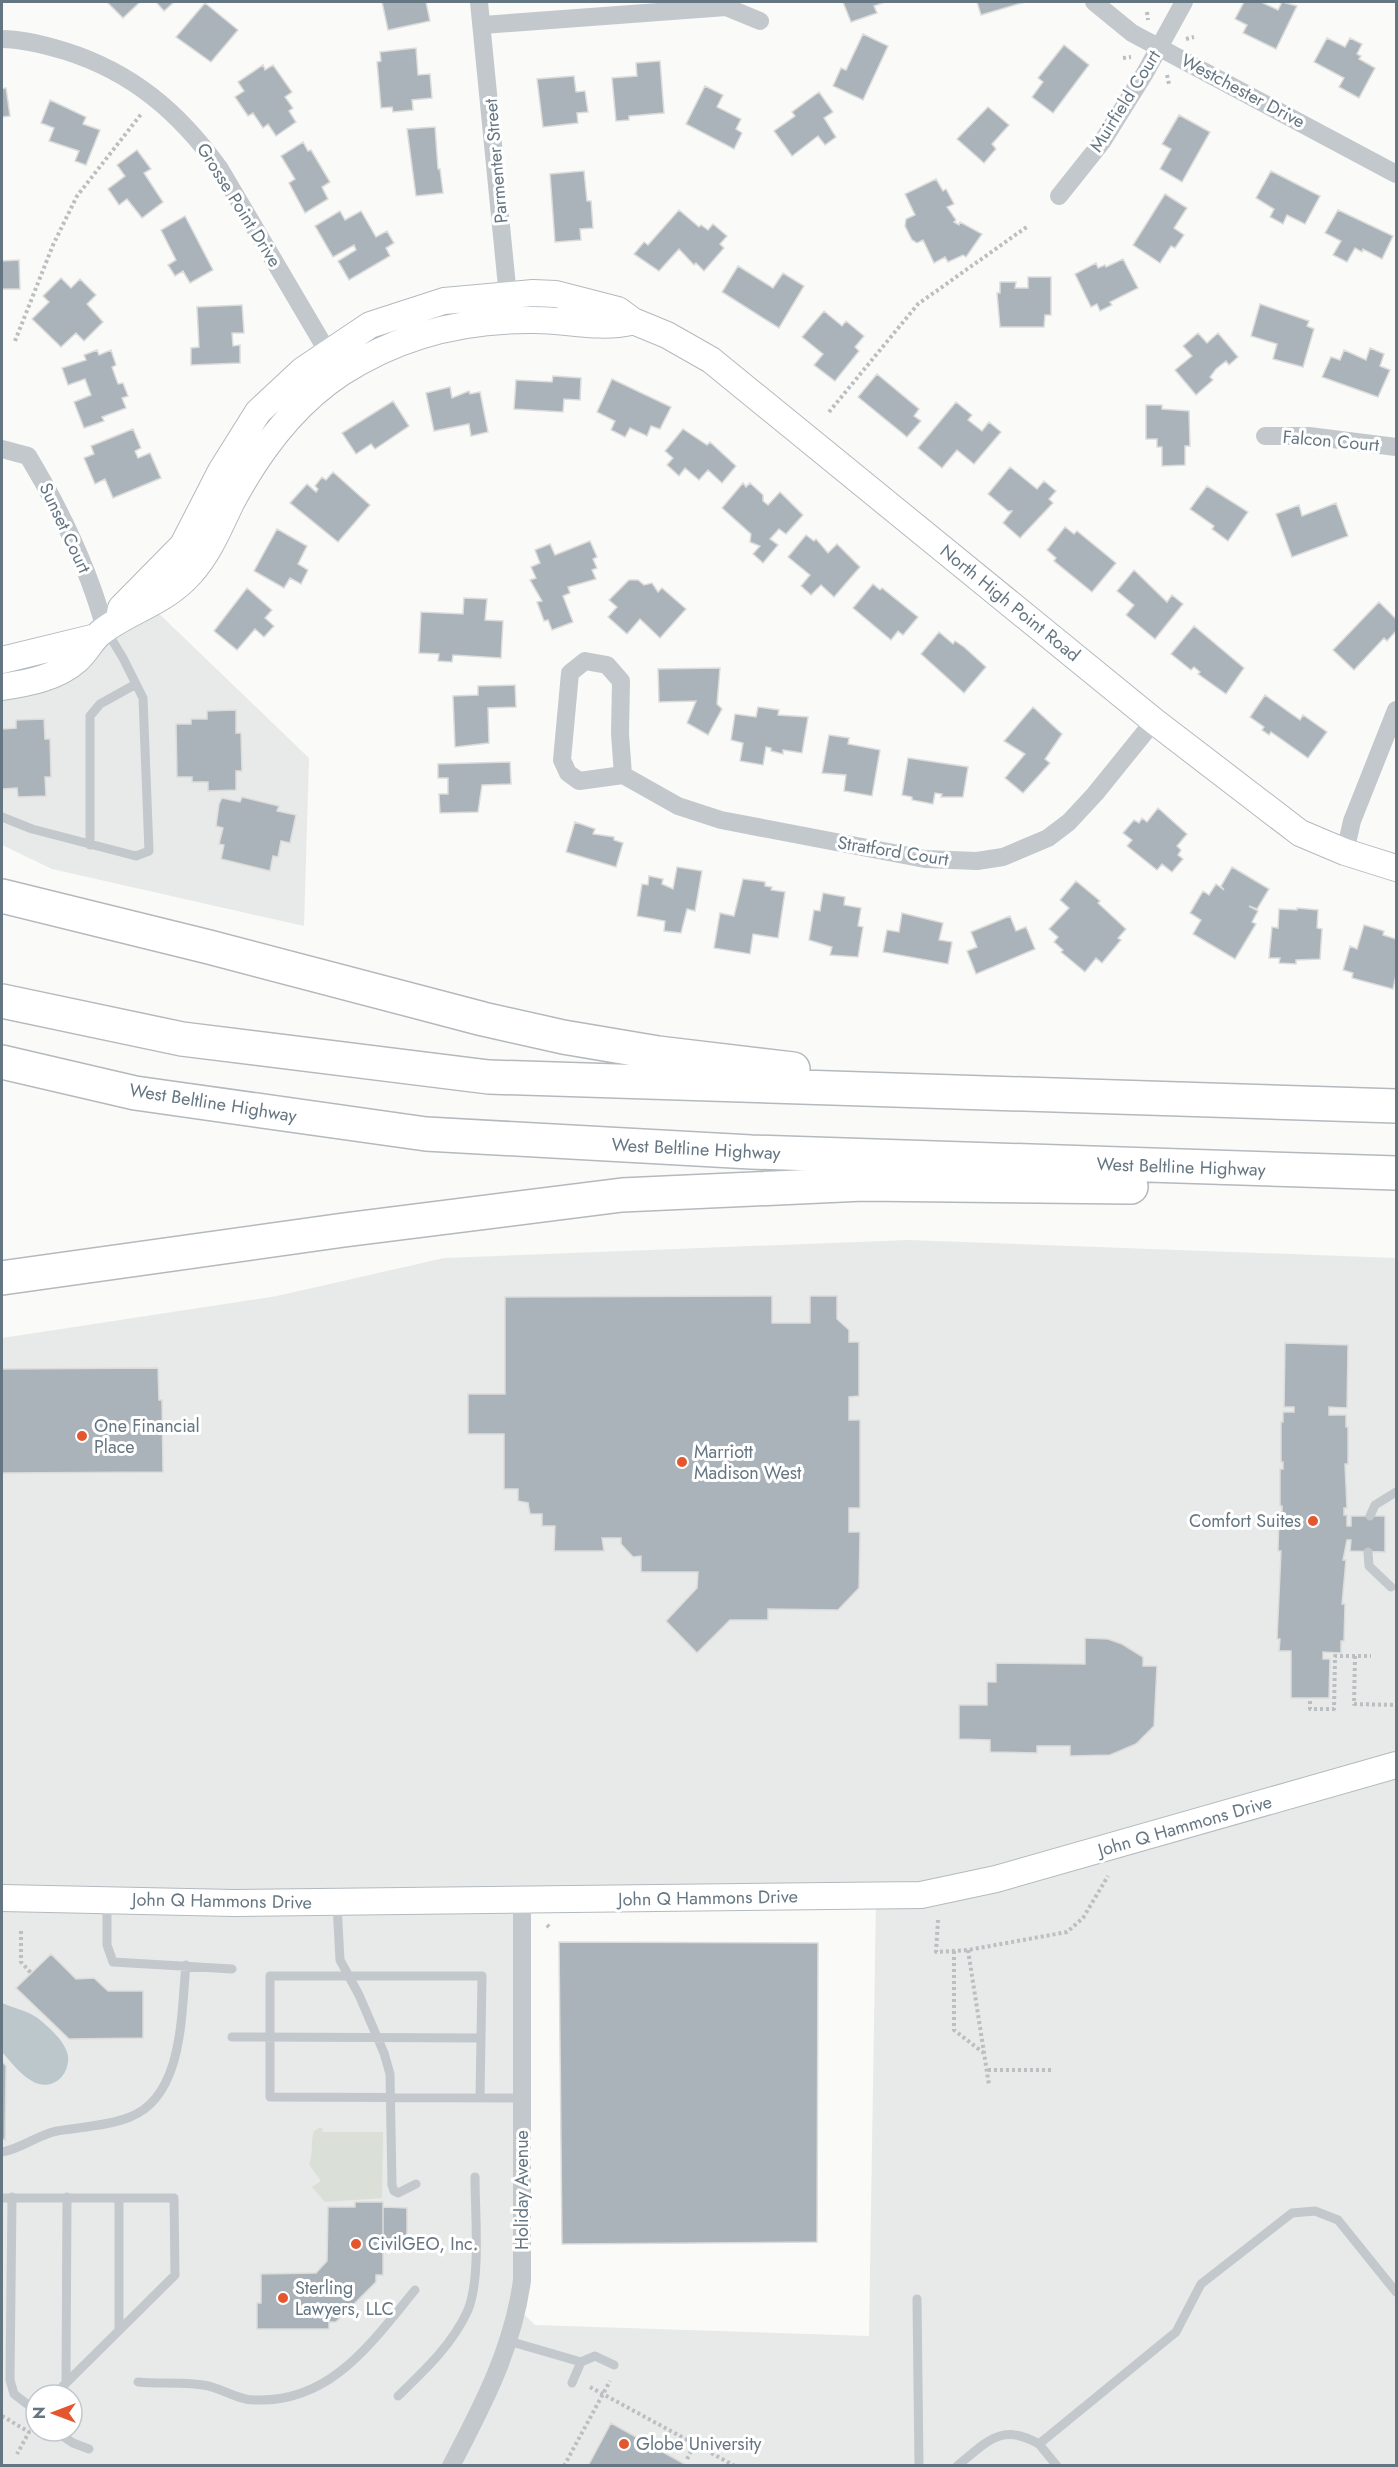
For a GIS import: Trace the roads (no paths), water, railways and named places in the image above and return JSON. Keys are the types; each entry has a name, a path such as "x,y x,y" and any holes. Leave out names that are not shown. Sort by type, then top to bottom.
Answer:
{"highway":[{"path":"2,896 209,947 483,1019 586,1041 802,1070 997,1083 1045,1097"},
{"path":"2,1001 182,1039 489,1077 1045,1097 1396,1106"},
{"name":"West Beltline Highway","path":"2,1062 135,1093 426,1134 751,1152 1396,1173"},
{"path":"2,1278 332,1231 622,1195 863,1184 1150,1187 1298,1171"}],"street":[{"name":"Parmenter Street","path":"480,2 510,321"},
{"name":"Westchester Drive","path":"1094,2 1132,33 1396,174"},
{"name":"Muirfield Court","path":"1059,196 1102,142 1184,2"},
{"path":"483,26 726,7 760,21"},
{"name":"Grosse Point Drive","path":"2,39 51,47 84,57 124,76 148,91 172,112 198,139 220,169 333,362"},
{"name":"North High Point Road","path":"2,660 106,629 172,592 192,572 217,536 232,503 264,449 333,362 370,325 444,301 508,295 556,294 618,310 633,321 667,335 711,360 1154,721 1300,833 1345,852 1396,868"},
{"name":"North High Point Road","path":"333,362 448,328 510,321 615,325 633,321"},
{"name":"Falcon Court","path":"1265,436 1309,436 1396,447"},
{"name":"Sunset Court","path":"2,449 28,456 41,478 95,593 106,629"},
{"name":"North High Point Road","path":"2,687 53,675 75,662 106,629"},
{"path":"585,661 607,665 621,681 620,734 623,775 579,781 568,772 562,760 570,673 585,661"},
{"path":"1345,852 1353,822 1396,710"},
{"name":"Stratford Court","path":"623,775 678,806 721,820 925,859 977,861 1003,857 1027,849 1062,827 1095,794 1154,721"},
{"name":"John Q Hammons Drive","path":"2,1898 336,1903 921,1895 996,1879 1396,1765"},
{"name":"Holiday Avenue","path":"451,2466 487,2398 509,2341 518,2308 522,2280 522,1900"}],"lane":[{"path":"2,817 32,829 136,856 149,851 142,698 106,629"},
{"path":"90,845 90,716 100,704 136,684"},
{"path":"1370,1516 1375,1505 1396,1492"},
{"path":"1368,1552 1369,1566 1390,1587"},
{"path":"107,1899 107,1945 113,1962 186,1965 232,1970"},
{"path":"336,1903 340,1960 350,1975 390,2074 392,2185 394,2191 398,2193 416,2184"},
{"path":"2,2152 10,2151 40,2135 129,2117 146,2108 158,2095 171,2070 186,1965"},
{"path":"480,2098 482,1976 270,1976 270,2097 391,2098 480,2098 522,2098"},
{"path":"232,2037 481,2038"},
{"path":"398,2396 442,2351 468,2308 474,2287 475,2177"},
{"path":"12,2197 10,2380 14,2394 24,2402"},
{"path":"66,2383 67,2197"},
{"path":"2,2198 174,2198 175,2275 66,2383"},
{"path":"119,2198 119,2330"},
{"path":"1039,2444 1176,2332 1201,2284 1292,2213 1315,2211 1338,2220 1396,2292"},
{"path":"138,2382 204,2385 235,2397 255,2400 306,2394 324,2385 345,2369 415,2290"},
{"path":"917,2299 919,2466"},
{"path":"509,2341 581,2362 595,2356 614,2365"},
{"path":"572,2383 581,2362"},
{"path":"957,2466 995,2436 1023,2434 1039,2444 1057,2466"},
{"path":"73,2443 89,2448"}],"place":[{"name":"One Financial Place","path":"82,1436"},
{"name":"Marriott Madison West","path":"682,1462"},
{"name":"Comfort Suites","path":"1313,1521"},
{"name":"CivilGEO, Inc.","path":"356,2244"},
{"name":"Sterling Lawyers, LLC","path":"283,2298"},
{"name":"Globe University","path":"624,2444"}]}
